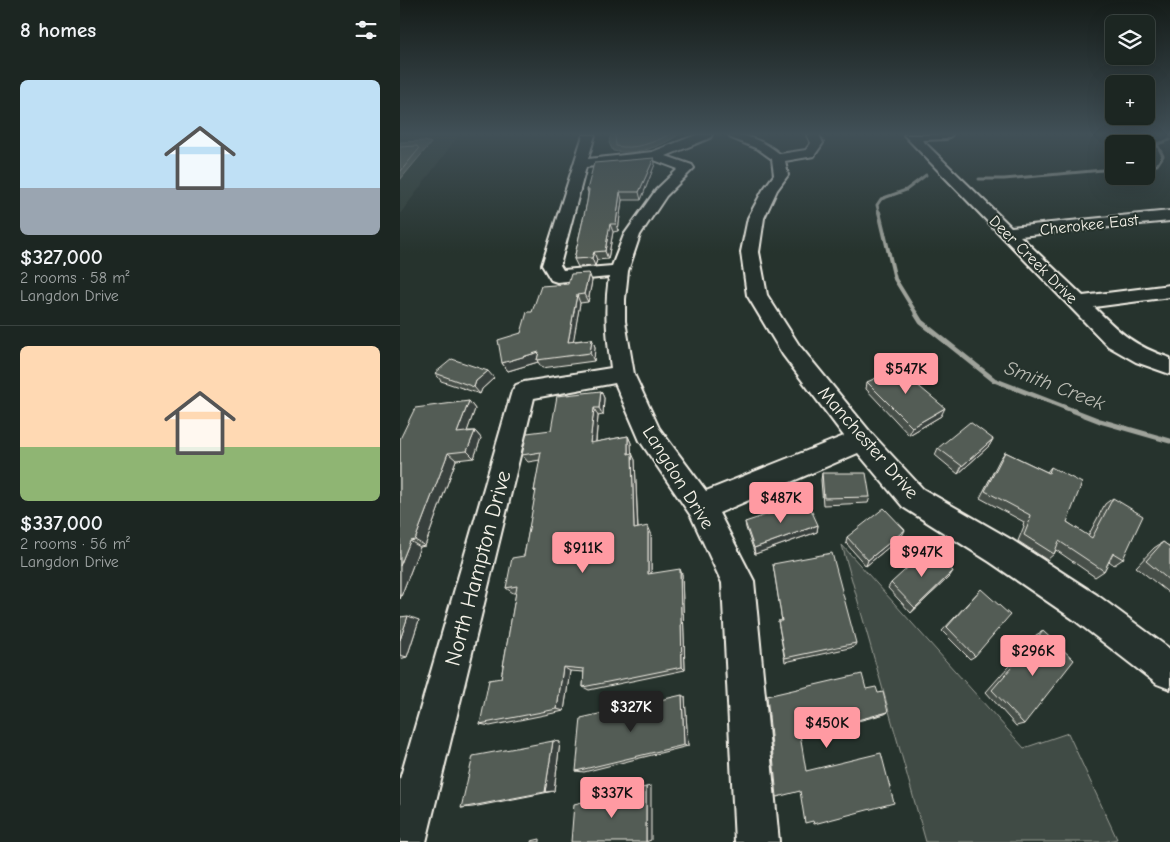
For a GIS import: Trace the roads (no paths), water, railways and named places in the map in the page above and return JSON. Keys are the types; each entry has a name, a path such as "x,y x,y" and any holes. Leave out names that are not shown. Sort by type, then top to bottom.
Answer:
{"street":[{"path":"577,174 551,265 557,276 619,271"},
{"name":"Langdon Drive","path":"681,174 661,194 632,235 619,271 615,299 615,321 623,374 649,434 701,507 738,581 757,842"},
{"name":"Manchester Drive","path":"781,174 770,190 756,218 750,252 757,295 791,350 862,440 913,498 1001,551 1078,602 1170,671"},
{"name":"Deer Creek Drive","path":"950,174 1116,340 1144,357 1170,366"},
{"name":"Cherokee East","path":"1008,232 1170,216"},
{"path":"1078,302 1170,291"},
{"name":"North Hampton Drive","path":"404,842 524,391 623,374"},
{"path":"701,507 862,440"}],"waterway":[{"name":"Smith Creek","path":"979,179 1004,179 1056,174"},
{"name":"Smith Creek","path":"879,213 877,205 881,199 906,190 926,175"},
{"name":"Smith Creek","path":"879,212 895,279 917,315"},
{"name":"Smith Creek","path":"916,314 921,322 994,380 1100,421 1170,441"}]}
